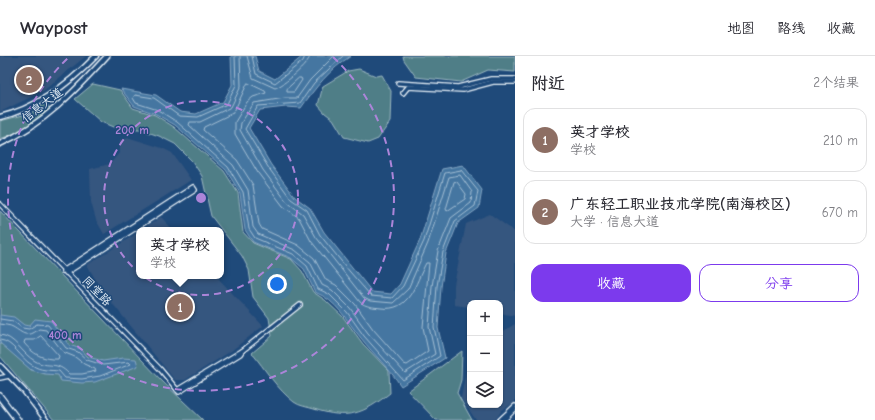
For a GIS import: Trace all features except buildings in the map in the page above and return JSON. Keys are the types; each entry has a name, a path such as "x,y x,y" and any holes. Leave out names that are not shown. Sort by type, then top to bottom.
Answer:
{"main road":[{"name":"信息大道","path":"0,117 46,99 75,78 96,56"},
{"name":"信息大道","path":"0,144 18,135 54,111 107,56"},
{"path":"0,366 24,391 46,420"},
{"path":"0,398 18,420"}],"street":[{"path":"398,83 458,87 491,79 515,78"},
{"path":"403,93 408,87 462,90 493,82 515,82"},
{"path":"65,272 194,188"},
{"name":"同堂路","path":"0,204 178,391 242,351 300,305"},
{"path":"0,378 9,376"},
{"path":"0,395 18,420"},
{"path":"500,420 515,406"},
{"path":"504,420 515,409"}],"shaded area":[{"path":"0,56 86,56 43,91 0,112"},
{"path":"130,138 162,148 172,153 191,180 104,234 96,220 91,202 90,169 110,164 120,152 120,140"},
{"path":"490,214 515,232 515,316 503,314 503,300 467,300 467,307 454,305 454,285 466,224"},
{"path":"161,217 170,227 146,227"},
{"path":"136,234 136,279 219,279 263,326 231,351 185,380 175,380 103,292 87,265"},
{"path":"515,324 515,402 502,410 495,420 476,420 468,408 503,408 503,331"},
{"path":"467,367 467,407 461,398"}],"green space":[{"path":"403,56 515,56 515,72 488,70 461,82 416,77 404,60"},
{"path":"359,69 376,76 382,75 391,91 390,122 378,139 368,143 344,137 333,119 318,105 323,86 348,71"},
{"path":"93,84 120,90 133,108 155,115 174,127 224,171 238,193 243,232 253,243 291,259 302,271 313,292 325,300 343,317 363,344 389,371 390,393 372,406 355,413 346,414 326,412 301,405 288,397 252,353 272,336 269,318 253,297 249,270 242,256 224,233 224,227 220,227 211,216 202,176 192,161 175,144 159,136 139,129 118,129 101,122 75,99"},
{"path":"45,103 50,109 44,114 20,130 0,139 0,121 31,113"},
{"path":"0,211 162,381 203,420 54,420 0,356"},
{"path":"462,351 461,380 457,393 472,420 436,420 408,391"}],"water":[{"path":"231,56 255,56 259,71 275,79 303,56 351,56 343,61 323,79 301,108 286,107 260,110 249,128 271,165 295,197 310,208 324,232 372,292 391,294 400,284 420,240 442,169 463,165 482,190 479,208 458,223 446,253 441,287 438,328 445,358 401,386 346,318 329,300 315,292 304,269 291,258 253,242 245,230 240,193 226,170 175,125 156,114 134,106 121,89 156,95 180,112 196,114 223,102 232,85"},
{"path":"0,315 14,317 24,325 29,326 35,319 51,321 69,345 81,349 88,357 103,361 123,358 136,359 138,366 95,382 82,383 61,381 58,375 45,374 31,370 0,343"}],"place":[{"name":"广东轻工职业技术学院(南海校区)","path":"29,80"},
{"name":"英才学校","path":"180,307"}]}
